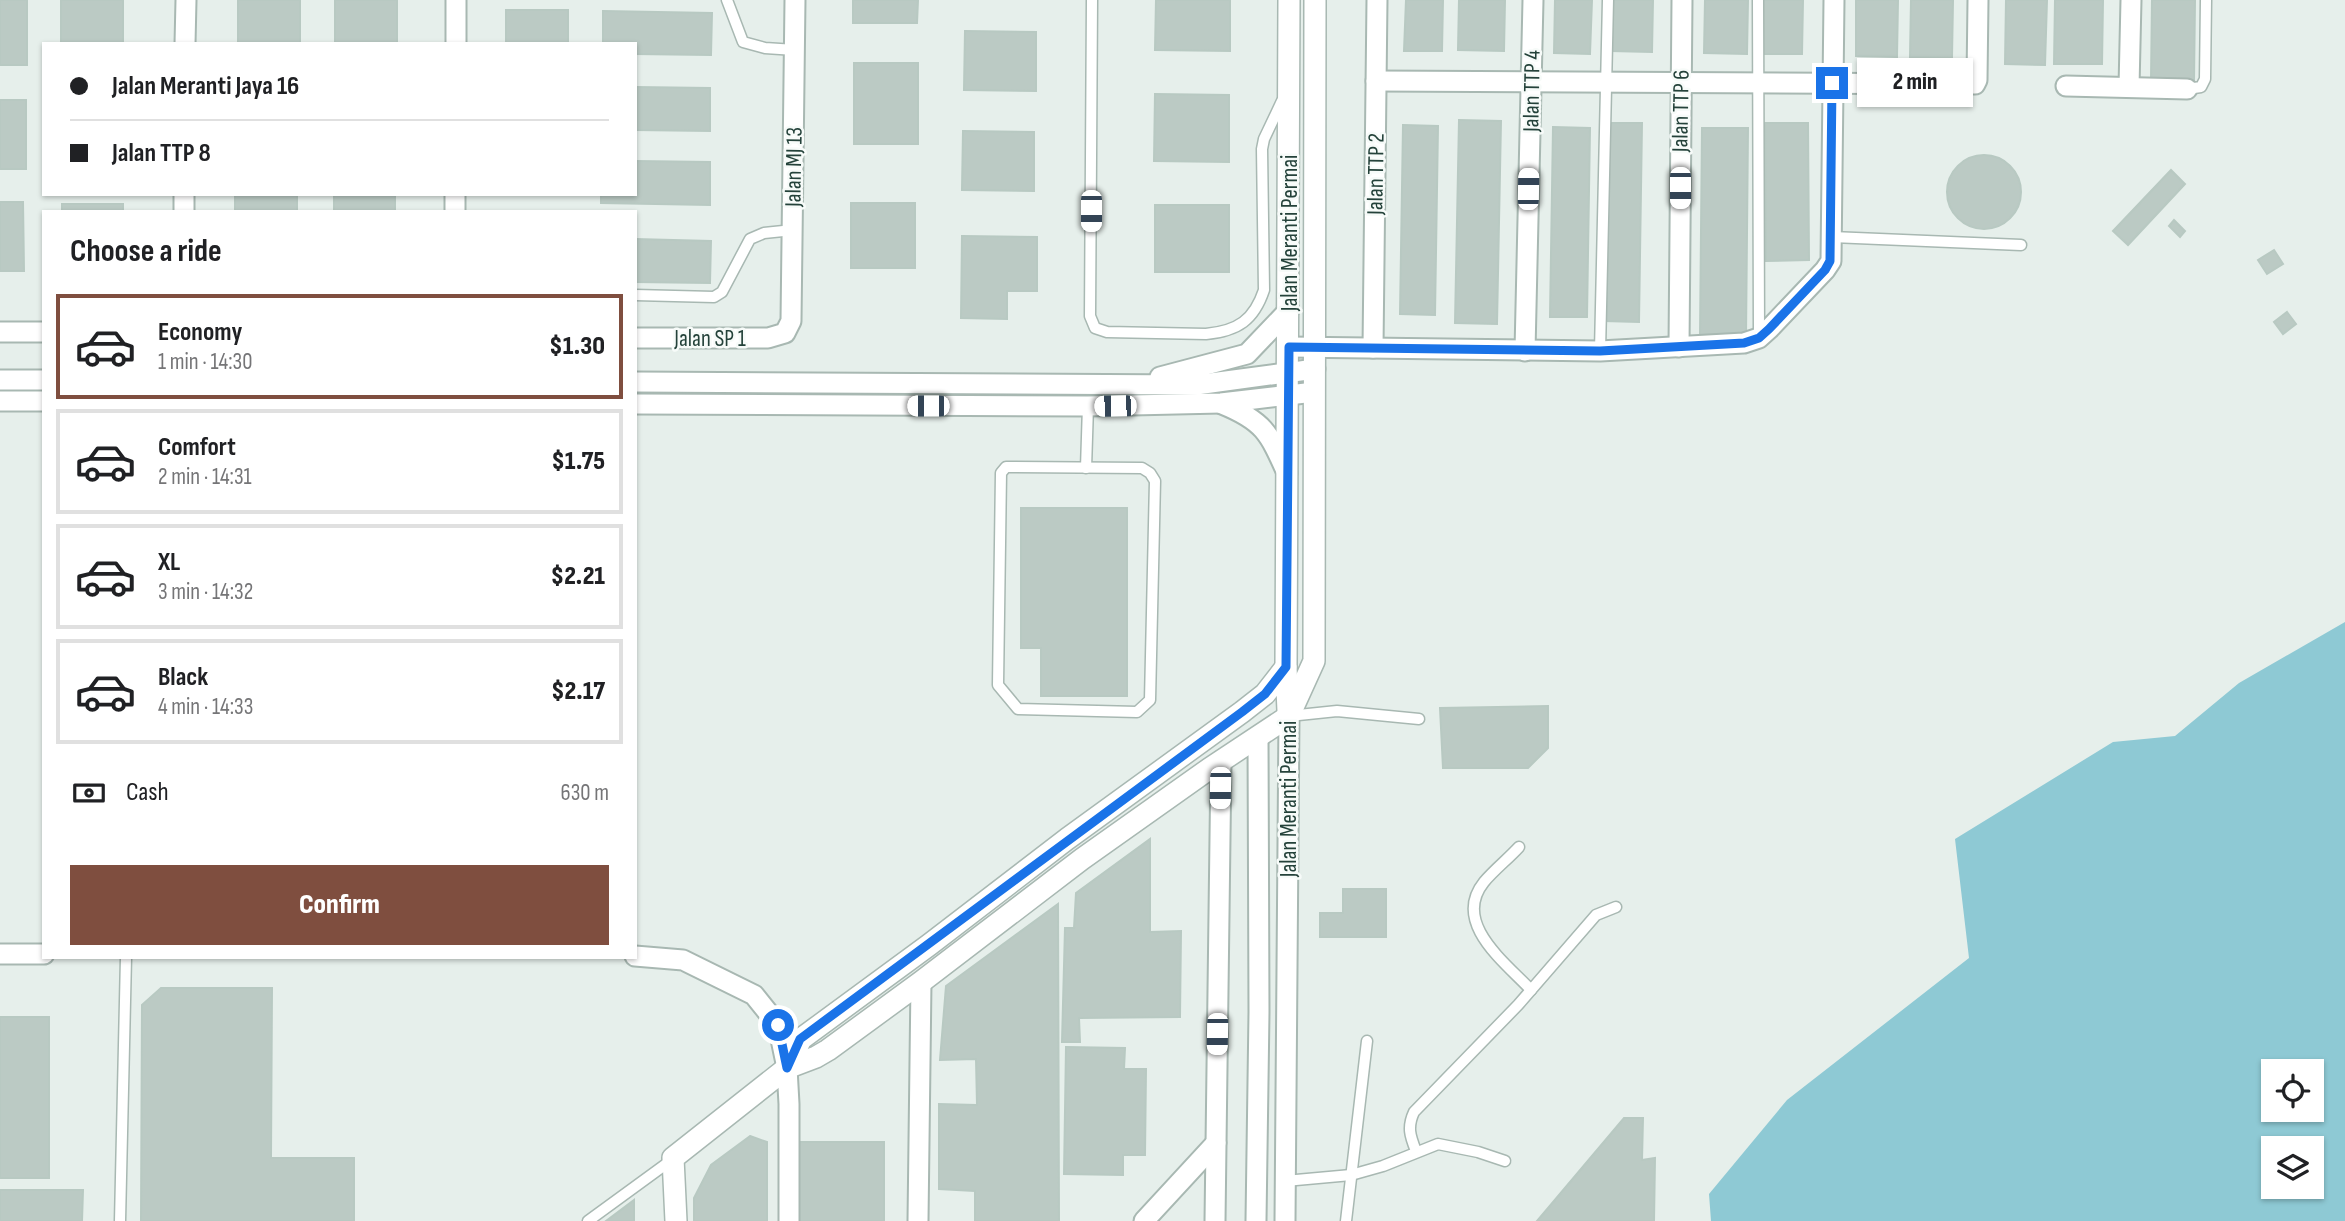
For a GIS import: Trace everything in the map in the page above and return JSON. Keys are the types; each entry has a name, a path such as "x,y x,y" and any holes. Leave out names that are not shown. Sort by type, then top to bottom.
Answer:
{"street":[{"path":"185,42 186,0"},
{"path":"456,0 456,42"},
{"name":"Jalan MJ 13","path":"785,332 791,321 796,0"},
{"name":"Jalan Meranti Permai","path":"1285,1221 1289,716 1286,667 1289,477 1289,0"},
{"path":"676,1221 673,1158 787,1068 828,1050 1082,859 1289,716 1314,661 1315,0"},
{"name":"Jalan TTP 2","path":"1373,348 1377,0"},
{"name":"Jalan TTP 4","path":"1525,351 1533,0"},
{"name":"Jalan TTP 6","path":"1679,347 1682,0"},
{"path":"637,382 1196,385 1289,372 1315,358 1373,348 1600,351 1744,343 1759,338 1825,270 1830,261 1834,0"},
{"path":"1376,81 1975,84 1979,0"},
{"path":"2129,87 2131,0"},
{"path":"2066,86 2187,89"},
{"path":"1132,384 1247,354 1289,310"},
{"path":"0,332 42,332"},
{"name":"Jalan SP 1","path":"637,338 768,338 785,332"},
{"path":"1289,347 1315,358"},
{"path":"0,380 42,380"},
{"path":"637,404 1088,407 1221,404 1314,392"},
{"path":"0,401 42,401"},
{"path":"1221,404 1258,422 1271,437 1289,477"},
{"path":"787,1068 800,1039 1250,706 1265,694 1286,667"},
{"name":"Jalan Meranti Permai","path":"1256,1221 1258,737"},
{"path":"1215,1221 1221,761"},
{"path":"0,954 42,954"},
{"path":"637,956 683,960 754,995 778,1025 787,1068 790,1136 789,1221"},
{"path":"918,1221 921,982"},
{"path":"1144,1221 1216,1143"}],"lane":[{"path":"727,0 743,42 765,48 795,50"},
{"path":"1092,0 1090,316 1095,328 1107,332 1221,333 1246,321 1258,309 1264,290 1262,149 1264,139 1289,88"},
{"path":"1600,351 1608,0"},
{"path":"1758,0 1759,338"},
{"path":"2187,89 2201,87 2205,79 2206,0"},
{"path":"637,295 714,297 722,292 750,239 764,233 793,230"},
{"path":"1832,237 2021,245"},
{"path":"1086,467 1088,407"},
{"path":"1006,467 1086,467 1142,468 1150,473 1155,481 1150,700 1137,712 1018,709 998,685 1001,472 1006,467"},
{"path":"1289,716 1337,711 1419,719"},
{"path":"1519,847 1483,884 1476,897 1474,917 1477,930 1484,940 1531,990"},
{"path":"1416,1151 1409,1132 1409,1122 1414,1112 1531,990 1597,915 1616,907"},
{"path":"120,1221 126,959"},
{"path":"1346,1221 1367,1041"},
{"path":"1286,1181 1351,1175 1383,1166 1438,1144 1505,1161"},
{"path":"588,1221 673,1158"}],"water":[{"path":"2345,622 2345,1221 1711,1221 1709,1194 1787,1100 1969,958 1955,839 2113,742 2175,736 2239,683"}],"building":[{"path":"0,0 27,0 27,65 0,65"},
{"path":"61,0 123,0 123,42 61,42"},
{"path":"238,0 300,0 300,42 238,42"},
{"path":"335,0 397,0 397,42 335,42"},
{"path":"853,0 918,0 917,23 853,23"},
{"path":"1156,0 1230,0 1230,51 1155,50"},
{"path":"1406,0 1443,0 1442,51 1404,51"},
{"path":"1459,0 1505,0 1504,51 1458,50"},
{"path":"1555,0 1592,0 1590,54 1554,53"},
{"path":"1612,0 1653,0 1652,52 1611,51"},
{"path":"1705,0 1748,0 1747,54 1704,53"},
{"path":"1762,0 1803,0 1802,54 1761,54"},
{"path":"1856,0 1898,0 1897,57 1856,56"},
{"path":"1911,0 1953,0 1952,58 1910,57"},
{"path":"2006,0 2047,0 2045,65 2005,64"},
{"path":"2055,0 2103,0 2102,64 2054,64"},
{"path":"2152,0 2195,0 2194,81 2151,80"},
{"path":"506,10 568,10 568,42 506,42"},
{"path":"603,11 712,13 711,55 637,54 637,42 603,42"},
{"path":"965,31 1036,32 1036,91 964,90"},
{"path":"854,63 918,63 918,144 854,144"},
{"path":"637,87 710,88 710,131 637,130"},
{"path":"1155,94 1229,95 1229,162 1154,161"},
{"path":"0,100 26,100 26,169 0,169"},
{"path":"1459,120 1501,121 1497,324 1455,323"},
{"path":"1607,123 1642,123 1639,322 1604,321"},
{"path":"1765,123 1808,123 1809,260 1766,261"},
{"path":"1403,125 1438,126 1435,315 1400,314"},
{"path":"1553,127 1590,128 1587,317 1550,317"},
{"path":"1702,128 1748,128 1746,337 1700,336"},
{"path":"963,131 1034,132 1034,191 962,190"},
{"path":"1977,155 1991,155 2005,161 2015,171 2021,192 2015,213 2005,223 1991,229 1977,229 1963,223 1953,213 1947,199 1947,185 1953,171 1963,161"},
{"path":"637,161 710,162 710,205 601,203 601,196 637,196"},
{"path":"2171,170 2185,184 2128,245 2113,231"},
{"path":"235,196 297,196 297,210 235,210"},
{"path":"334,196 395,196 395,210 334,210"},
{"path":"0,202 23,202 24,271 0,271"},
{"path":"851,203 915,203 915,268 851,268"},
{"path":"62,204 123,204 123,210 62,210"},
{"path":"1155,205 1229,205 1229,272 1155,272"},
{"path":"2174,220 2185,231 2180,237 2169,226"},
{"path":"962,236 1037,237 1037,291 1007,291 1007,319 961,318"},
{"path":"637,239 711,241 710,283 637,282"},
{"path":"2274,250 2283,264 2267,274 2258,260"},
{"path":"2287,312 2296,324 2283,334 2274,322"},
{"path":"1021,508 1127,508 1127,696 1041,696 1041,648 1021,648"},
{"path":"1548,706 1548,748 1528,768 1443,768 1440,708"},
{"path":"1150,839 1150,932 1181,931 1180,1017 1079,1018 1080,1042 1062,1042 1065,928 1074,928 1076,893"},
{"path":"1343,889 1386,889 1386,937 1320,937 1320,913 1343,913"},
{"path":"1058,904 1059,1221 975,1221 975,1191 939,1189 939,1104 977,1105 976,1059 940,1060 946,986"},
{"path":"161,988 272,988 271,1158 354,1158 354,1221 141,1221 142,1005"},
{"path":"0,1017 49,1017 49,1178 0,1178"},
{"path":"1066,1047 1125,1048 1124,1069 1146,1069 1145,1155 1123,1155 1123,1175 1064,1174"},
{"path":"1624,1118 1643,1118 1642,1160 1655,1158 1654,1221 1537,1221"},
{"path":"750,1136 767,1142 767,1221 694,1221 694,1198 711,1165"},
{"path":"797,1142 884,1142 884,1221 798,1221"},
{"path":"0,1190 83,1190 82,1221 0,1221"},
{"path":"634,1200 634,1221 606,1221"}],"route":[{"path":"778,1025 787,1068 800,1039 1242,712 1265,694 1286,667 1289,347 1600,351 1744,343 1759,338 1825,270 1830,261 1832,83"}]}
